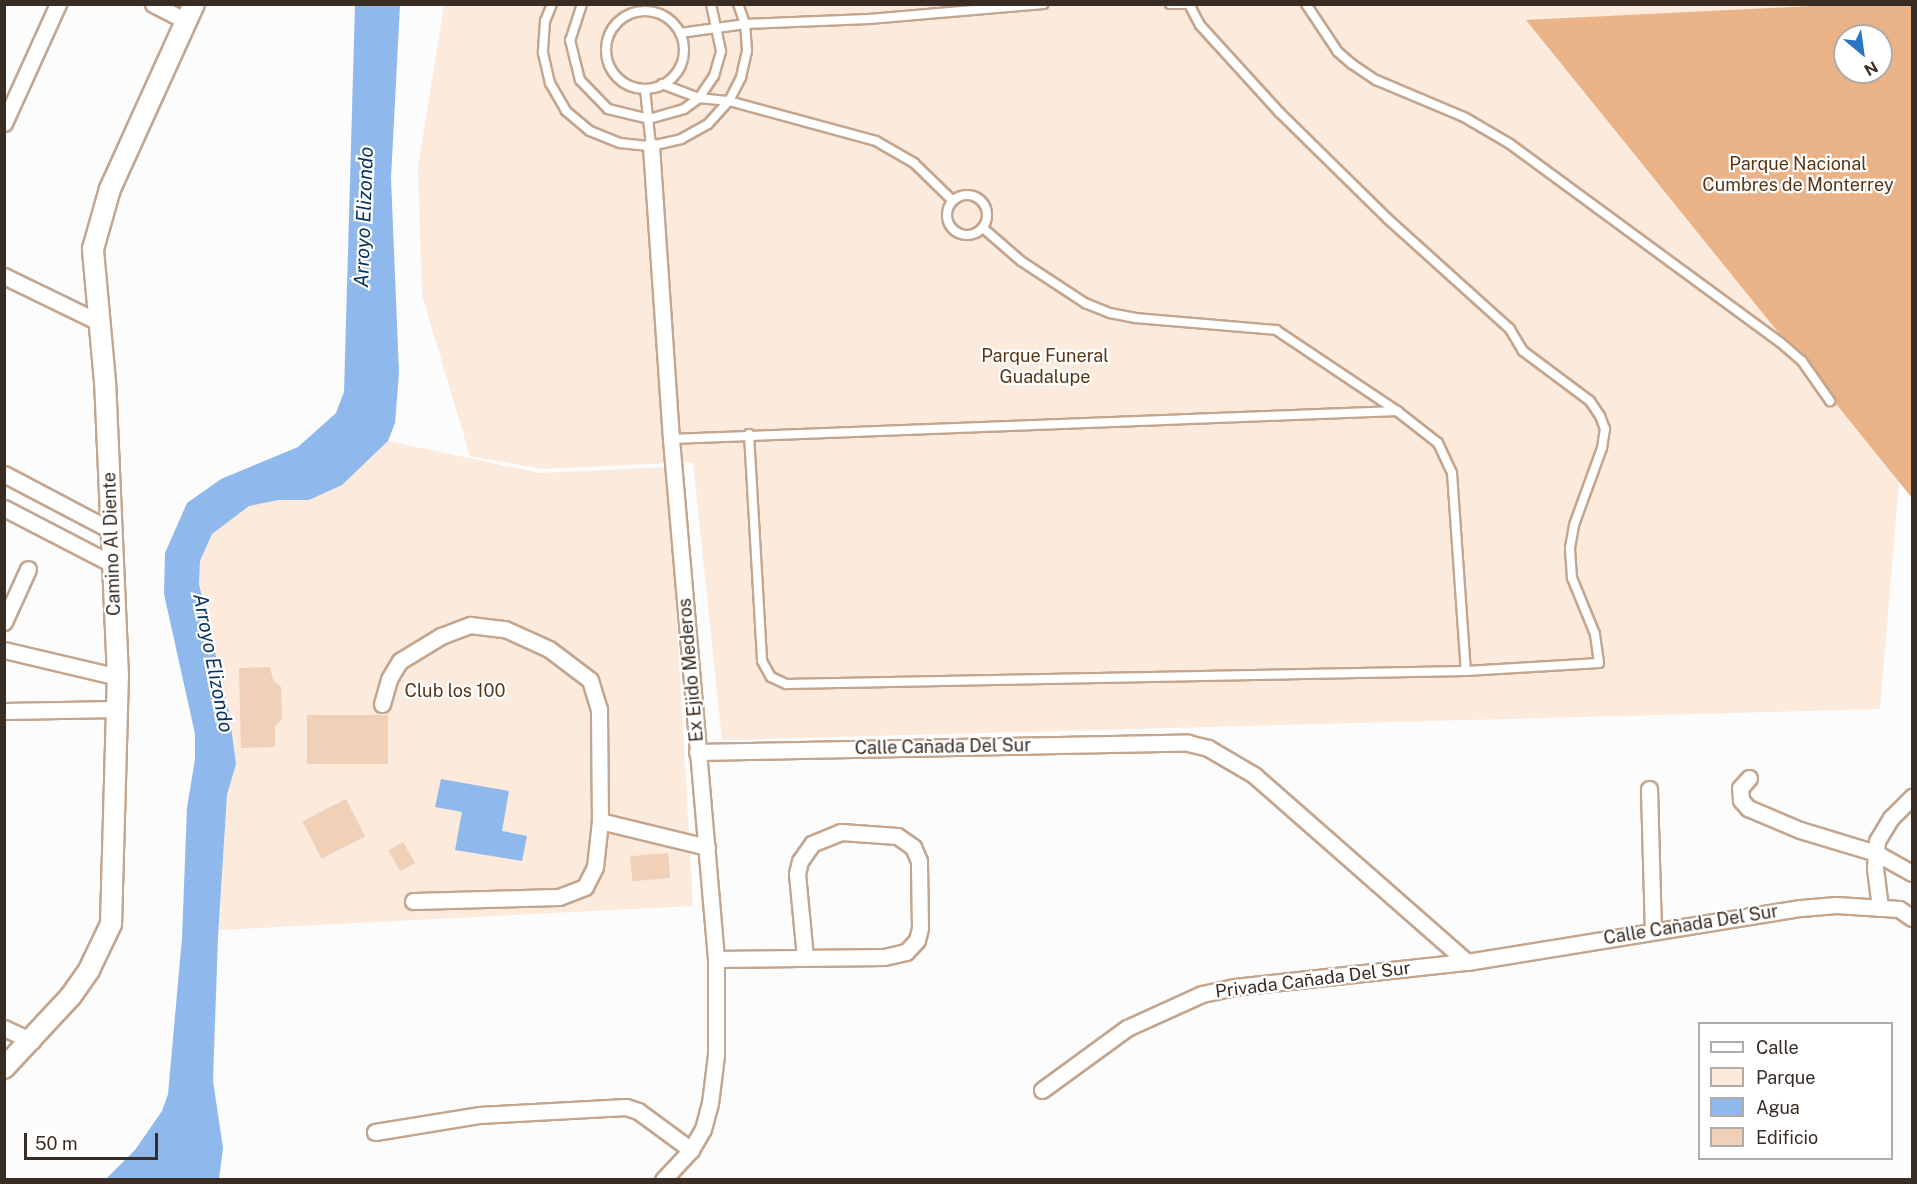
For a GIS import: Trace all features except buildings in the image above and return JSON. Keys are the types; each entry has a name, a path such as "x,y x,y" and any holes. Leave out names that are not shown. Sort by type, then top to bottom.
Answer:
{"street":[{"path":"4,123 58,4"},
{"path":"153,4 190,13"},
{"name":"Camino Al Diente","path":"4,1068 32,1041 89,970 111,924 117,676 101,323 93,264 96,231 110,189 190,13"},
{"name":"Ex Ejido Mederos","path":"651,146 671,439 716,959 716,1055 710,1103 703,1129 691,1150 663,1179"},
{"path":"4,276 101,323"},
{"path":"4,474 110,530"},
{"path":"4,508 112,564"},
{"path":"4,622 28,569"},
{"path":"382,704 389,679 400,661 441,636 470,625 505,629 549,649 590,680 596,693 600,727 600,821 592,878 585,887 572,894 413,901"},
{"path":"4,650 117,676"},
{"path":"4,711 117,710"},
{"name":"Calle Cañada Del Sur","path":"697,752 1188,743 1227,757 1254,775 1467,962 1653,930 1801,908 1899,909 1912,918"},
{"path":"1749,778 1740,788 1741,800 1748,808 1800,830 1876,853 1912,873"},
{"path":"1649,789 1653,930"},
{"path":"1880,908 1877,841 1891,818 1912,797"},
{"path":"600,821 708,848"},
{"path":"716,959 884,957 912,946 920,928 919,861 906,841 890,835 841,832 820,838 805,852 797,874 805,957"},
{"name":"Privada Cañada Del Sur","path":"1042,1090 1111,1037 1163,1009 1202,994 1235,987 1467,962"},
{"path":"4,1028 32,1041"},
{"path":"375,1132 479,1115 626,1107 638,1111 691,1150"}],"lane":[{"path":"552,4 545,21 543,53 550,83 566,111 590,131 610,139 651,146 681,139 708,124 729,101 741,77 747,51 745,24 738,4"},
{"path":"582,4 570,40 580,80 608,109 628,117 648,119 684,109 699,98 714,76 722,51 719,28 711,4"},
{"path":"680,33 745,24 869,19 1043,4"},
{"path":"749,434 762,661 776,681 798,684 1466,671 1599,663 1595,634 1572,578 1570,548 1574,525 1602,448 1605,429 1600,416 1590,401 1523,351 1510,329 1388,219 1289,121 1200,26 1191,5 1170,4"},
{"path":"1306,4 1338,52 1352,64 1376,80 1464,117 1510,144 1780,342 1802,361 1830,401"},
{"path":"638,8 663,15 680,33 682,62 662,84 645,89 621,81 612,71 606,53 609,34 616,24 638,8"},
{"path":"662,84 699,98 729,101 876,141 914,163 953,201"},
{"path":"645,89 651,146"},
{"path":"969,194 982,200 988,213 983,228 970,235 956,232 948,221 953,201 969,194"},
{"path":"983,228 1021,261 1085,303 1136,318 1276,330 1396,411 1438,443 1452,473 1466,671"},
{"path":"671,439 749,434 1396,411"}],"green space":[{"name":"Parque Funeral Guadalupe","path":"444,5 1912,5 1912,498 1899,482 1880,709 722,740 693,462 543,469 470,456 422,295 418,167"},
{"name":"Parque Nacional Cumbres de Monterrey","path":"1832,5 1912,5 1912,498 1526,20"},
{"name":"Club los 100","path":"388,441 540,473 668,467 693,906 219,930 227,795 236,764 229,712 199,584 200,561 212,534 229,518 249,506 278,500 309,500 367,462"}],"water":[{"name":"Arroyo Elizondo","path":"355,5 400,5 391,178 399,373 395,423 388,441 342,485 309,500 278,500 249,506 212,534 200,561 199,584 229,712 236,764 227,795 218,937 213,1081 223,1148 219,1179 106,1179 135,1150 162,1111 168,1094 182,938 187,808 195,759 195,734 164,594 165,553 187,503 221,479 298,447 336,413 344,392"},
{"path":"441,779 509,791 502,831 527,836 522,861 455,850 462,812 435,807"}]}
